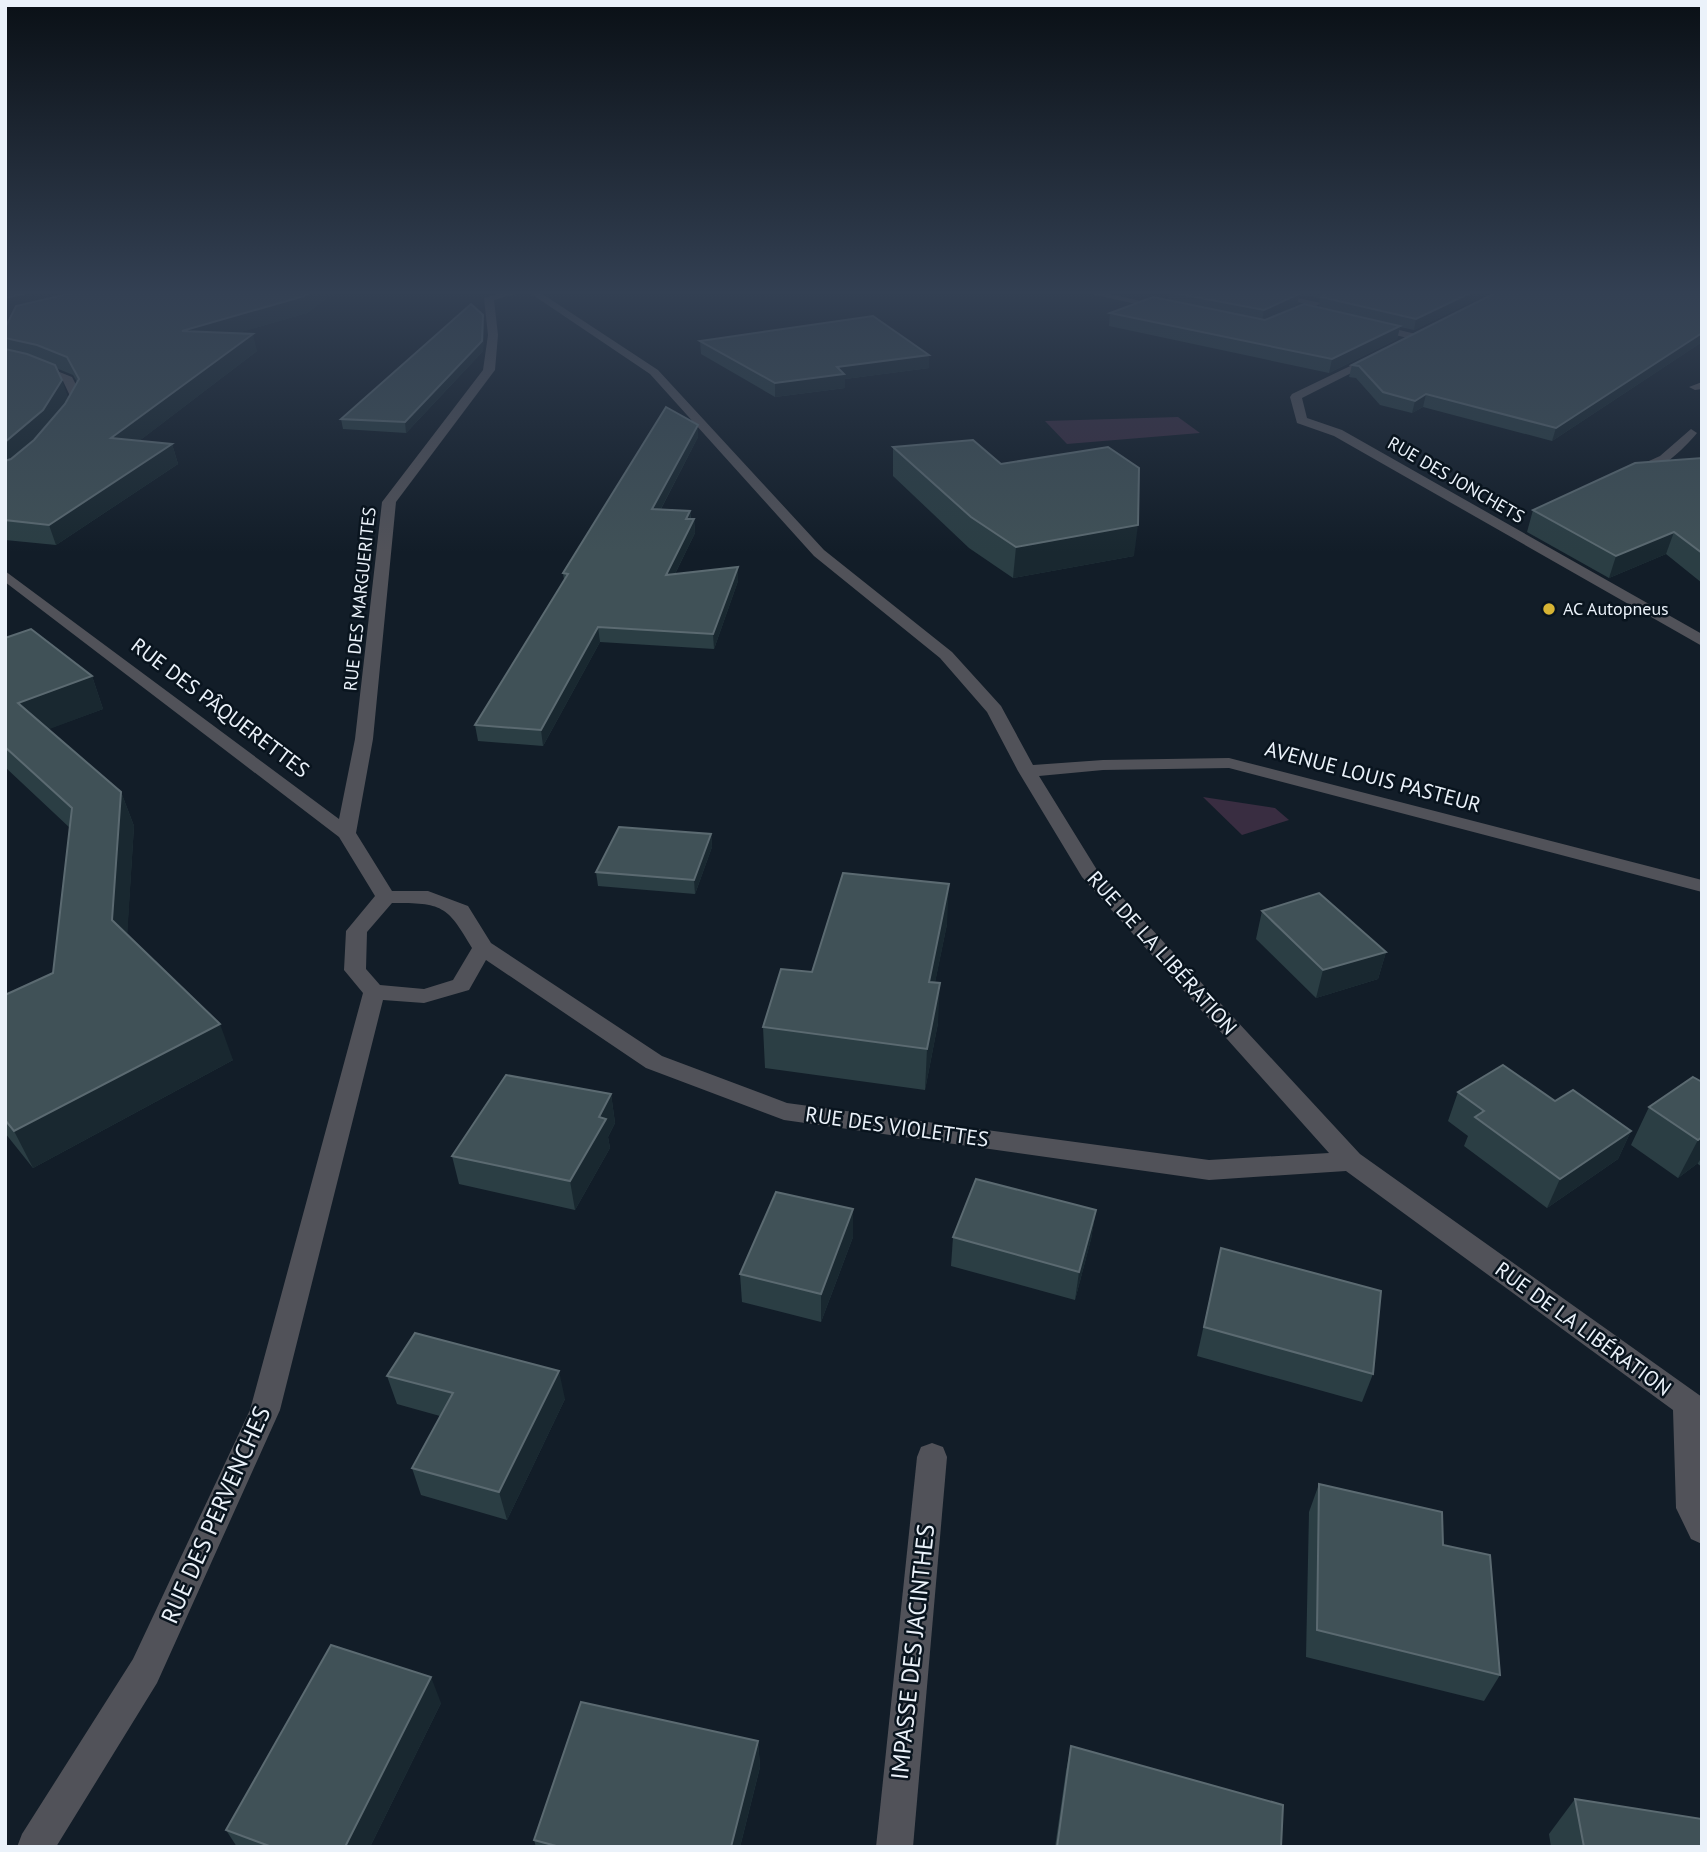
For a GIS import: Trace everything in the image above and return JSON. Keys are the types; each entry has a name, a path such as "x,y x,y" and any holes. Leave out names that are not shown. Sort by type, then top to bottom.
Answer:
{"street":[{"path":"56,432 65,423 77,398 68,379"},
{"name":"RUE DES MARGUERITES","path":"346,833 364,739 389,502 482,379"},
{"name":"RUE DE LA LIBÉRATION","path":"661,379 819,554 946,655 995,710 1027,771 1088,873 1351,1161 1694,1407"},
{"name":"RUE DES JONCHETS","path":"1332,379 1296,397 1301,420 1338,433 1517,528 1702,641"},
{"path":"1618,481 1665,459 1691,433"},
{"name":"RUE DES PÂQUERETTES","path":"5,575 346,833 386,897"},
{"name":"AVENUE LOUIS PASTEUR","path":"1027,771 1103,765 1229,762 1702,886"},
{"path":"386,897 428,897 461,911 483,948 461,985 424,996 374,992 355,970 357,931 386,897"},
{"name":"RUE DES VIOLETTES","path":"483,948 654,1062 784,1111 1209,1170 1351,1161"},
{"name":"RUE DES PERVENCHES","path":"35,1847 145,1671 265,1410 374,992"},
{"path":"1694,1407 1692,1508 1702,1529"},
{"name":"IMPASSE DES JACINTHES","path":"894,1847 932,1457"}],"shaded area":[{"path":"1178,417 1200,433 1067,444 1045,421"},
{"path":"1203,797 1275,808 1289,820 1242,835"}],"building":[{"path":"5,379 62,379 43,410 5,442"},
{"path":"79,379 191,379 111,438 172,444 49,525 5,520 5,461 34,440 65,404"},
{"path":"386,379 445,379 405,422 341,419"},
{"path":"769,379 802,379 775,383"},
{"path":"1371,379 1631,379 1556,428 1426,394 1415,401 1383,392"},
{"path":"666,407 698,425 652,509 690,511 686,519 694,519 666,575 738,567 713,634 598,627 541,730 475,725 568,574 563,573"},
{"path":"973,440 1001,464 1108,447 1139,468 1138,525 1016,547 971,517 893,447"},
{"path":"1702,458 1702,553 1674,532 1616,556 1533,510 1635,463"},
{"path":"31,629 92,676 18,703 121,792 112,920 220,1024 14,1131 5,1120 5,995 53,973 72,808 5,747 5,638"},
{"path":"619,827 711,834 694,880 596,872"},
{"path":"843,873 949,884 929,982 940,983 927,1049 763,1027 781,969 812,972"},
{"path":"1319,893 1386,952 1323,970 1262,911"},
{"path":"1503,1065 1555,1101 1573,1090 1631,1131 1560,1179 1475,1117 1484,1111 1458,1092"},
{"path":"506,1075 611,1094 599,1117 606,1119 570,1181 452,1156"},
{"path":"1693,1077 1702,1082 1702,1137 1698,1140 1649,1107"},
{"path":"976,1179 1096,1210 1079,1272 953,1237"},
{"path":"776,1192 853,1209 821,1294 740,1274"},
{"path":"1221,1248 1381,1291 1373,1374 1204,1327"},
{"path":"415,1333 559,1371 499,1492 412,1468 453,1393 387,1376"},
{"path":"1319,1484 1442,1512 1443,1545 1490,1555 1500,1675 1317,1630"},
{"path":"331,1645 431,1677 345,1847 272,1847 226,1830"},
{"path":"581,1702 758,1741 731,1847 560,1847 534,1840"},
{"path":"1071,1746 1283,1805 1281,1847 1057,1847"},
{"path":"1575,1799 1702,1819 1702,1847 1584,1847"}],"place":[{"name":"AC Autopneus","path":"1549,609"}]}
